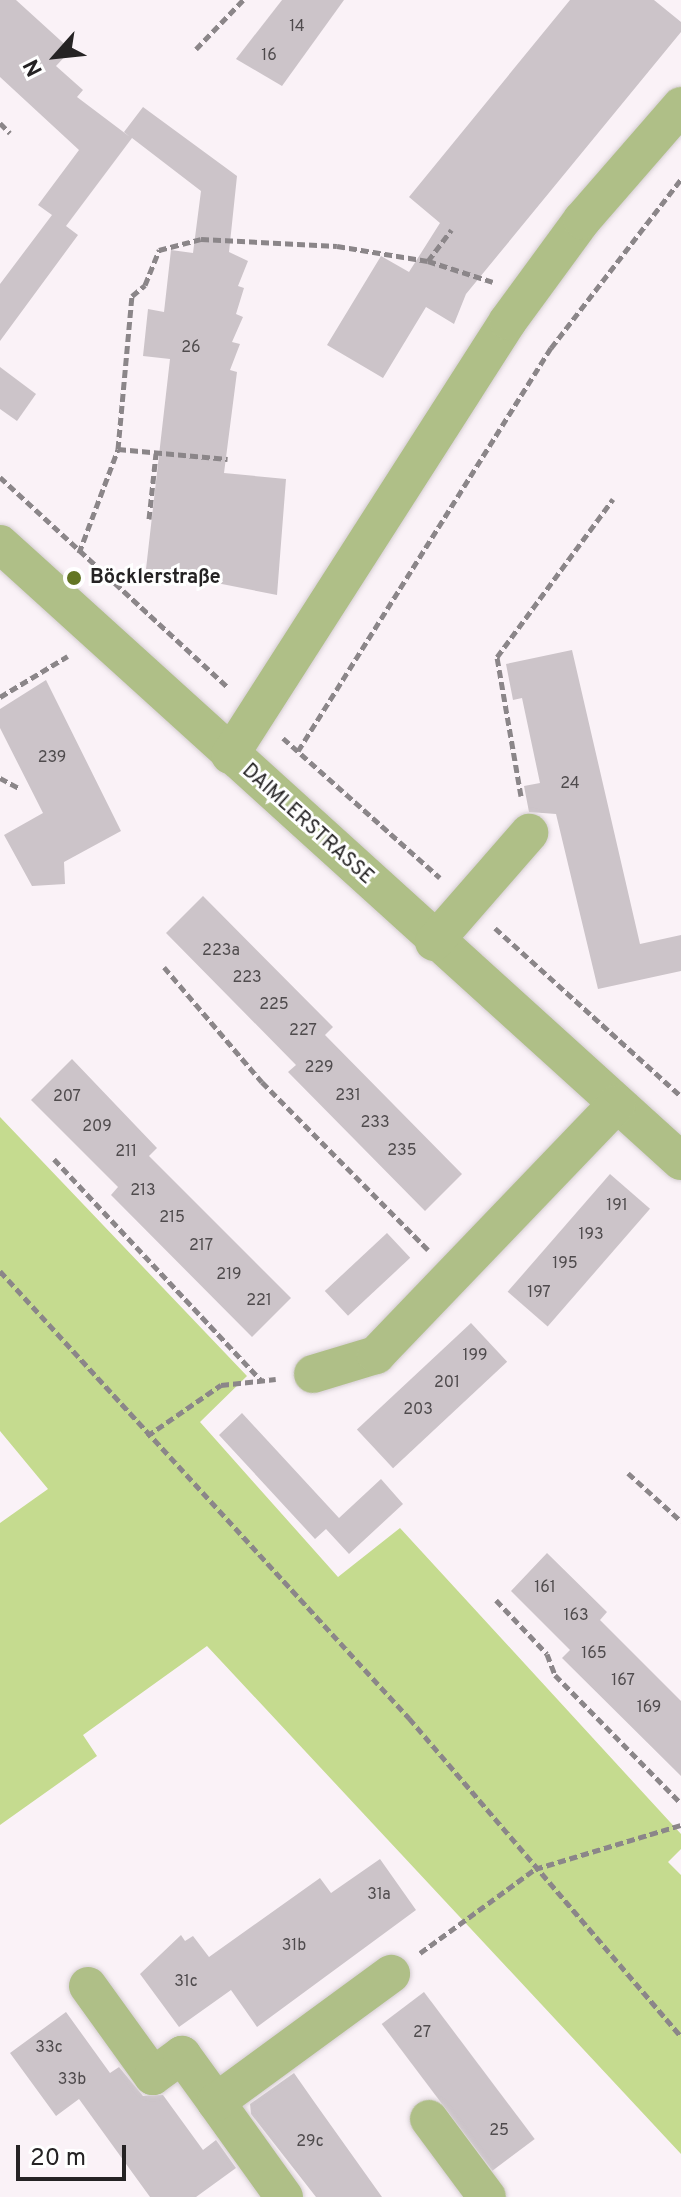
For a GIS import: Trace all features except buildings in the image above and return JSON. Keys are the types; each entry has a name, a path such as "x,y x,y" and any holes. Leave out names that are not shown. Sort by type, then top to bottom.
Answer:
{"street":[{"path":"230,755 528,295 681,106"},
{"name":"DAIMLERSTRASSE","path":"0,544 434,942 681,1161"},
{"path":"434,942 529,833"},
{"path":"313,1374 376,1355 456,1278 617,1104"},
{"path":"216,2102 391,1974"},
{"path":"88,1986 153,2076 182,2055 284,2197"},
{"path":"429,2119 487,2197"}],"path":[{"path":"196,49 243,0"},
{"path":"0,123 10,133"},
{"path":"298,751 551,348 681,179"},
{"path":"428,261 451,230"},
{"path":"79,553 118,449 132,296 145,285 159,250 201,239 275,241 428,261 528,295"},
{"path":"118,449 228,459"},
{"path":"149,519 156,453"},
{"path":"0,477 257,714"},
{"path":"529,833 497,657 613,499"},
{"path":"0,697 100,637"},
{"path":"0,778 19,788"},
{"path":"164,967 262,1082 456,1278"},
{"path":"54,1159 262,1381"},
{"path":"0,1271 147,1436 409,1718 681,2037"},
{"path":"147,1436 221,1385 313,1374"},
{"path":"628,1473 681,1521"},
{"path":"496,1600 547,1654 555,1675 681,1803"},
{"path":"391,1974 535,1869 681,1825"}],"green space":[{"path":"0,1117 247,1376 200,1422 338,1577 400,1528 681,1834 681,1849 668,1862 681,1875 681,2154 207,1646 83,1735 97,1756 0,1825 0,1523 48,1489 0,1431"}],"place":[{"name":"Böcklerstraße","path":"74,578"}]}
